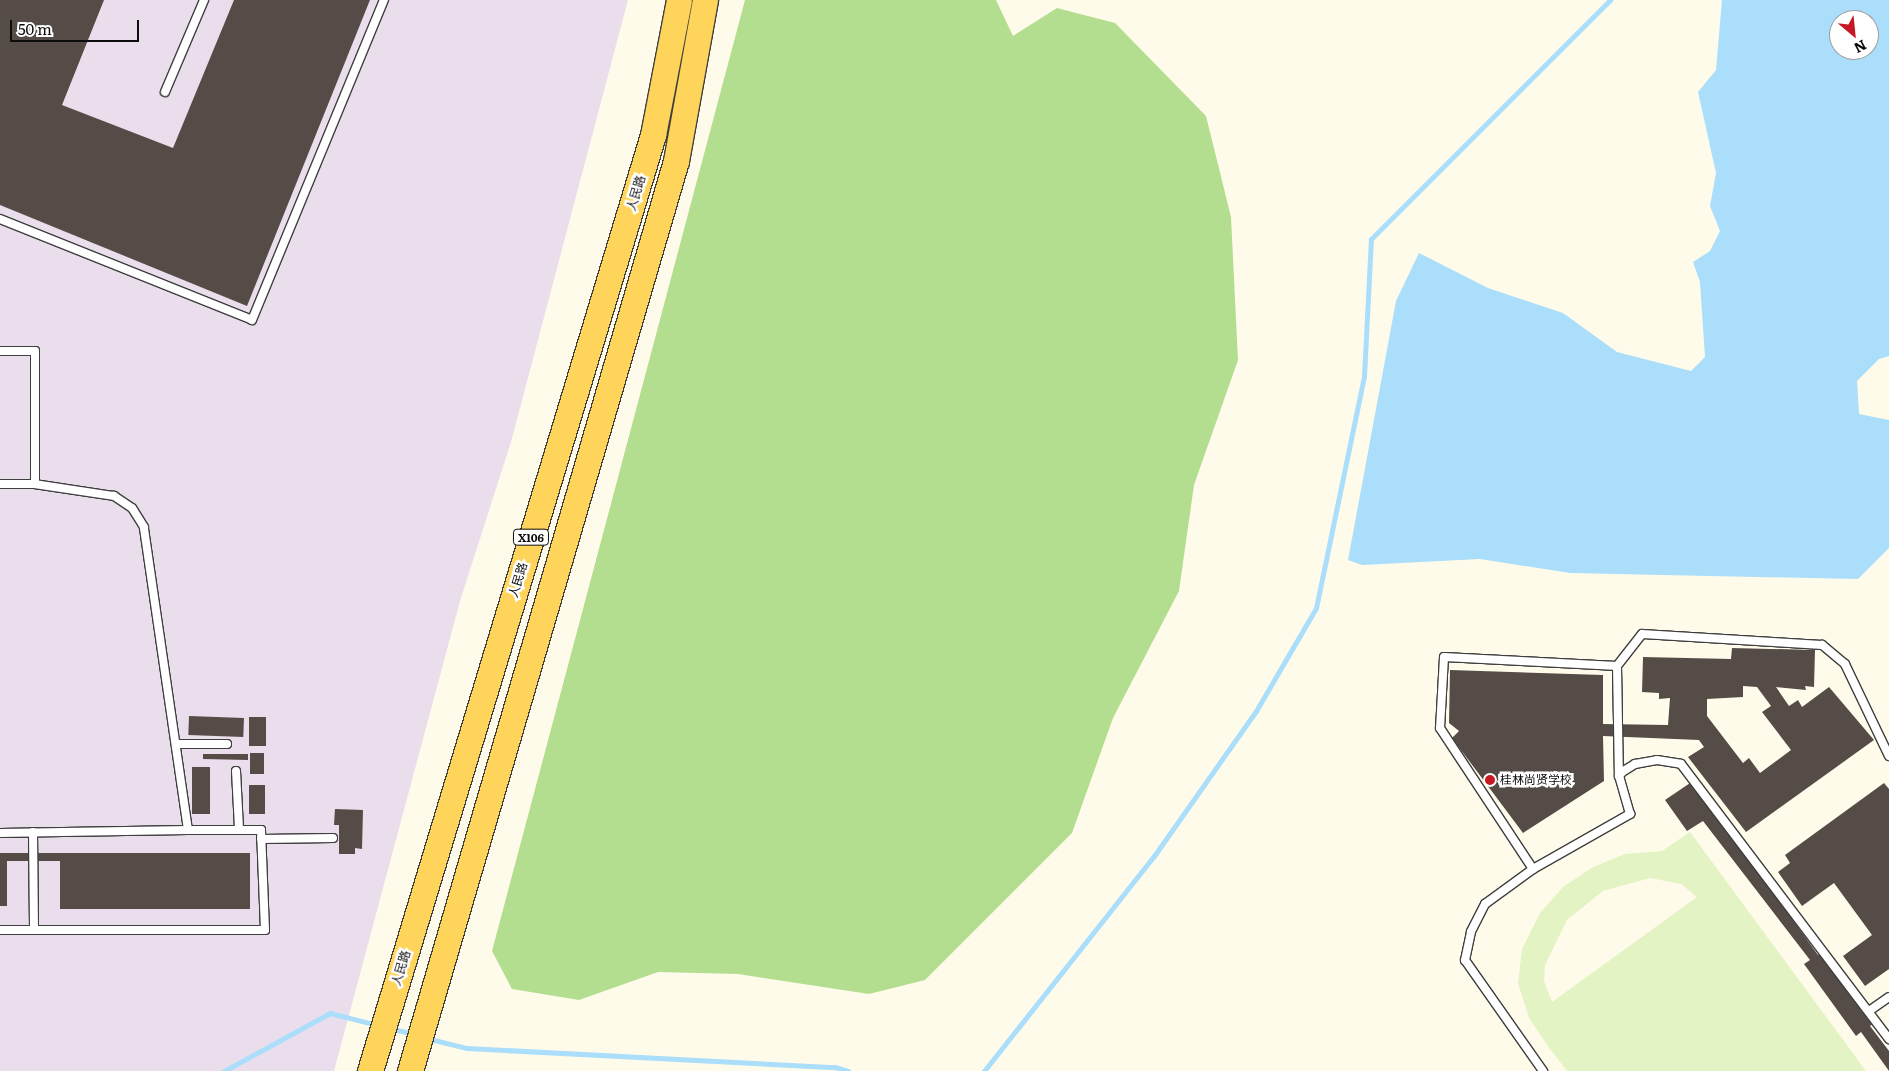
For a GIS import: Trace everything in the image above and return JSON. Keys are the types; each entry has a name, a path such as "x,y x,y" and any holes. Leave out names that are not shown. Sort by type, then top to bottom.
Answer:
{"main road":[{"name":"人民路","path":"370,1071 653,135 679,0"},
{"name":"X106","path":"410,1071 676,160 706,0"}],"lane":[{"path":"165,92 204,0"},
{"path":"0,219 252,320 384,0"},
{"path":"0,350 35,351 35,484"},
{"path":"0,484 35,484 114,496 140,518 146,533 178,744 188,830"},
{"path":"1543,1071 1465,960 1471,932 1485,904 1533,869 1630,814 1619,776 1617,666 1642,634 1826,646 1845,664 1889,756"},
{"path":"1533,869 1440,728 1444,657 1617,666"},
{"path":"178,744 227,744"},
{"path":"1619,776 1635,764 1657,760 1675,762 1688,769 1889,1039"},
{"path":"236,771 239,829"},
{"path":"0,833 261,830 265,930 0,930"},
{"path":"33,832 34,930"},
{"path":"261,839 332,838"},
{"path":"1869,1011 1889,997"}],"shaded area":[{"path":"0,0 628,0 511,442 460,601 334,1071 0,1071"}],"green space":[{"path":"745,0 996,0 1013,36 1057,8 1115,23 1206,116 1231,217 1238,360 1194,485 1179,591 1113,718 1072,833 925,980 869,994 738,974 658,972 579,1000 512,989 492,951"},
{"path":"1690,832 1866,1071 1567,1071 1529,1018 1518,983 1522,949 1540,913 1563,887 1593,867 1625,854 1662,851","holes":["1650,878 1681,884 1697,897 1552,1002 1544,981 1545,965 1567,920 1603,891"]}],"water":[{"path":"1722,0 1889,0 1889,356 1879,359 1857,381 1859,414 1889,420 1889,548 1858,579 1570,573 1480,559 1362,565 1348,560 1396,301 1419,253 1488,288 1563,313 1617,352 1691,371 1705,357 1700,282 1693,262 1710,251 1720,231 1710,206 1716,173 1698,92 1716,70"}],"building":[{"path":"0,0 104,0 62,105 173,148 234,0 370,0 247,306 0,205"},
{"path":"1732,648 1815,650 1814,687 1805,686 1806,690 1776,687 1789,706 1798,700 1802,707 1829,687 1874,740 1746,832 1688,757 1704,747 1699,740 1603,736 1604,781 1523,833 1452,738 1459,731 1449,723 1450,670 1603,675 1603,724 1668,725 1670,698 1659,699 1659,693 1642,692 1643,657 1731,659","holes":["1743,686 1757,687 1771,706 1762,712 1791,750 1760,773 1749,758 1743,763 1707,716 1707,699 1743,697"]},
{"path":"189,716 244,718 243,737 188,735"},
{"path":"249,717 266,717 266,746 249,746"},
{"path":"250,753 264,753 264,774 250,774"},
{"path":"203,754 248,754 248,760 203,759"},
{"path":"192,767 210,767 210,814 192,814"},
{"path":"1693,781 1818,955 1823,952 1874,1023 1870,1026 1889,1051 1889,1071 1861,1032 1856,1036 1804,964 1810,960 1703,821 1687,831 1665,800"},
{"path":"1884,783 1889,789 1889,969 1865,986 1843,956 1872,935 1834,883 1802,906 1778,872 1790,863 1785,855"},
{"path":"249,785 265,785 265,814 249,814"},
{"path":"335,809 363,810 362,849 355,848 355,854 339,854 339,825 334,825"},
{"path":"0,853 250,853 250,909 60,909 60,861 7,861 7,906 0,906"}],"waterway":[{"path":"984,1071 1154,856 1256,711 1316,608 1364,376 1371,239 1610,0"},
{"path":"224,1071 330,1013 373,1024"},
{"path":"393,1029 410,1033"},
{"path":"430,1039 467,1048 835,1067 848,1071"}],"place":[{"name":"桂林尚贤学校","path":"1490,780"}]}
